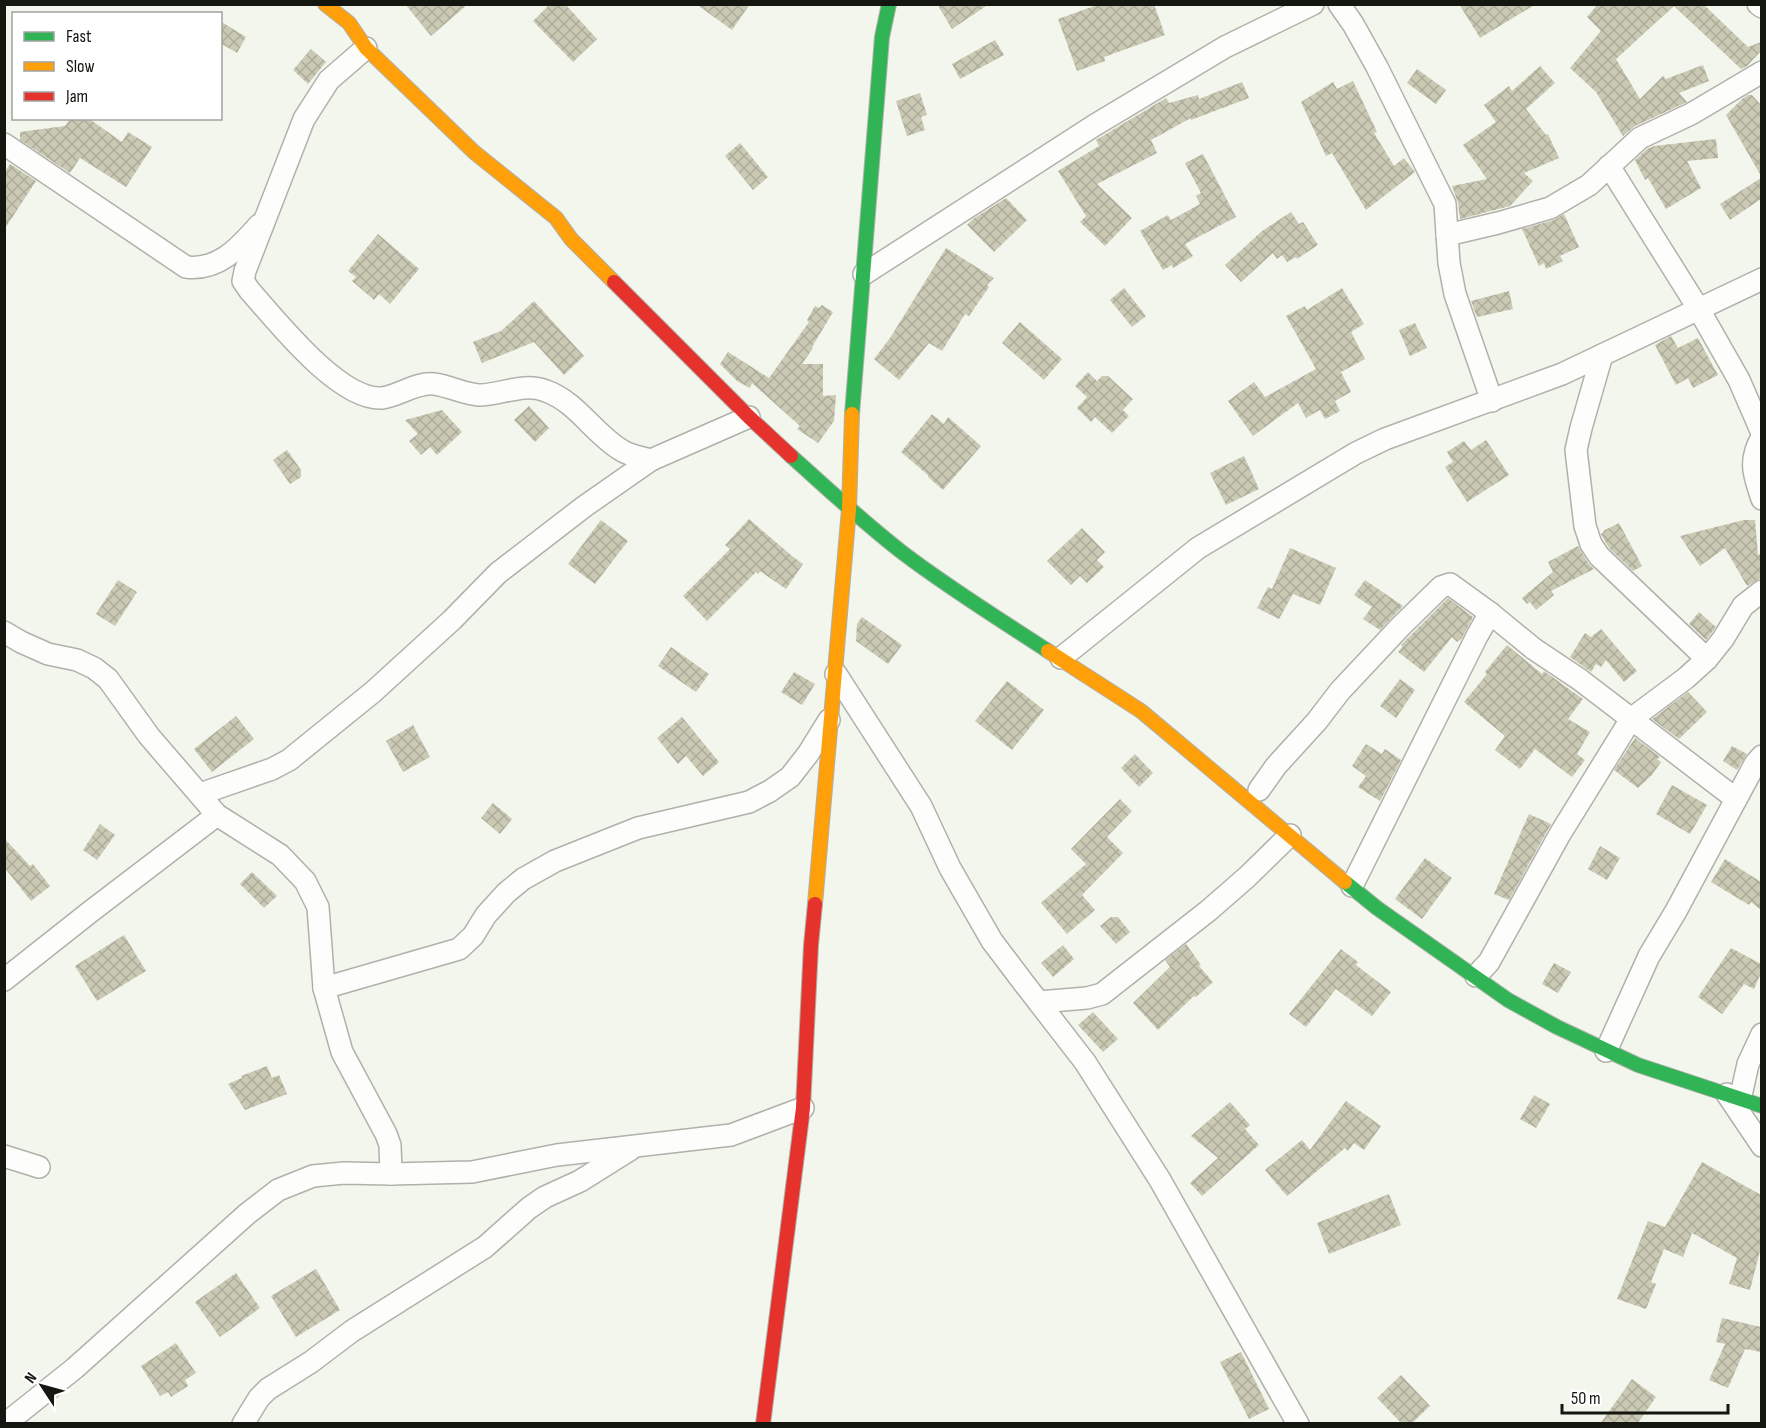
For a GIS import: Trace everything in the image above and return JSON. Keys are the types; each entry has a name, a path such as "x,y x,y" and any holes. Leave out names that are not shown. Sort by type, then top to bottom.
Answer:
{"street":[{"path":"325,4 342,10 366,48 474,152 556,218 571,239 749,417 849,509 902,552 951,588 1141,711 1377,908 1518,1005 1557,1027 1638,1065 1761,1106"},
{"path":"763,1424 803,1108 811,945 849,509 851,426 882,37 889,4"},
{"path":"864,274 1095,125 1225,47 1313,4"},
{"path":"1339,4 1377,67 1445,204 1449,263 1455,294 1492,401"},
{"path":"366,48 330,80 304,118 244,271 243,281 301,348 338,382 368,396 382,398 413,387 433,384 471,394 492,395 531,386 548,391 572,406 619,449 651,460"},
{"path":"1447,235 1550,208 1590,185 1640,138 1691,114 1761,72"},
{"path":"4,144 186,267 199,269 214,265 231,254 265,219"},
{"path":"1609,166 1698,308 1739,380 1761,435 1753,458 1753,470 1761,499"},
{"path":"1061,658 1198,548 1356,453 1385,439 1562,374 1761,279"},
{"path":"1602,355 1576,450 1585,526 1591,544 1599,556 1707,659"},
{"path":"200,794 289,760 374,692 452,620 498,573 585,506 651,460 749,417"},
{"path":"1259,790 1276,766 1317,721 1340,691 1400,627 1442,587 1450,584 1736,799"},
{"path":"1476,976 1489,962 1560,834 1631,719 1686,678 1707,659 1723,639 1743,606 1761,591"},
{"path":"1352,886 1490,613"},
{"path":"4,632 48,654 77,660 94,668 108,679 148,736 217,815 280,855 305,881 318,907 324,988 342,1052 386,1134 390,1145 391,1174"},
{"path":"836,674 921,806 950,868 992,941 1085,1062 1160,1180 1298,1424"},
{"path":"324,988 459,949 473,936 486,915 506,893 523,879 555,861 638,828 749,802 790,777 808,754 831,717"},
{"path":"1606,1051 1649,956 1761,756"},
{"path":"4,980 217,815"},
{"path":"1039,1002 1088,998 1102,994 1209,911 1290,835"},
{"path":"1733,1097 1761,1034"},
{"path":"1733,1097 1761,1146"},
{"path":"6,1422 75,1368 247,1214 278,1190 313,1176 344,1173 472,1172 557,1155 731,1135 803,1108"},
{"path":"243,1424 259,1398 268,1389 311,1362 352,1331 485,1247 545,1197 580,1181 635,1147"},
{"path":"4,1156 39,1167"}],"building":[{"path":"405,4 468,4 431,36"},
{"path":"550,4 565,4 597,39 573,62 533,21"},
{"path":"696,4 750,4 732,30"},
{"path":"937,4 989,4 952,29"},
{"path":"1100,4 1154,4 1165,35 1104,57 1105,61 1077,71 1058,19"},
{"path":"1459,4 1536,4 1480,38"},
{"path":"1598,4 1703,4 1748,47 1761,42 1761,51 1741,69 1674,6 1616,59 1640,99 1663,76 1666,79 1703,65 1709,81 1679,93 1687,102 1635,126 1623,136 1596,92 1570,68 1601,31 1587,17"},
{"path":"222,22 246,37 237,53 222,44"},
{"path":"995,40 1004,55 960,79 952,64"},
{"path":"311,49 326,62 308,84 293,70"},
{"path":"1540,66 1555,83 1526,109 1546,135 1548,134 1559,158 1524,173 1533,181 1510,206 1460,219 1458,203 1452,186 1487,179 1463,145 1496,122 1484,105 1509,86 1512,91"},
{"path":"1417,69 1446,90 1436,104 1407,83"},
{"path":"1353,81 1377,132 1374,133 1394,166 1404,158 1415,172 1366,210 1332,153 1326,156 1301,102 1333,82 1337,89"},
{"path":"1242,82 1249,98 1191,120 1191,118 1151,140 1157,153 1097,184 1132,218 1105,246 1080,222 1086,216 1058,171 1099,146 1096,140 1166,98 1169,103 1198,95 1199,99"},
{"path":"920,93 927,115 921,117 925,130 907,136 896,101"},
{"path":"1748,95 1752,95 1761,105 1761,176 1726,115"},
{"path":"70,120 91,120 122,142 128,132 152,147 126,187 80,158 70,173 20,140 20,132 65,126"},
{"path":"1716,139 1718,158 1687,161 1701,188 1666,209 1648,178 1645,180 1635,160 1654,146"},
{"path":"740,143 768,177 753,190 725,156"},
{"path":"1203,154 1236,217 1185,244 1193,256 1173,268 1172,265 1163,270 1140,231 1168,215 1171,220 1200,204 1196,196 1201,193 1185,163"},
{"path":"10,164 36,181 4,230 4,173"},
{"path":"1761,178 1761,199 1730,220 1720,204"},
{"path":"1006,198 1027,220 994,252 967,225"},
{"path":"1291,212 1299,224 1303,222 1318,245 1297,259 1296,257 1287,262 1282,255 1277,259 1273,253 1241,282 1225,265 1262,231"},
{"path":"1564,214 1579,247 1560,256 1563,261 1546,269 1544,263 1539,266 1522,229 1554,220"},
{"path":"378,234 419,269 390,304 379,294 374,300 352,281 356,277 348,271"},
{"path":"946,248 994,278 987,285 989,287 969,316 965,314 942,351 929,343 899,380 874,359 890,338"},
{"path":"1124,288 1146,316 1132,327 1110,300"},
{"path":"1342,288 1364,324 1351,332 1365,359 1341,372 1351,392 1335,401 1340,411 1325,419 1320,410 1306,418 1298,403 1253,436 1228,401 1254,382 1265,397 1316,369 1286,316 1305,306 1307,310"},
{"path":"1509,291 1513,309 1477,317 1471,301"},
{"path":"534,301 584,356 564,375 534,342 482,363 473,342 501,331"},
{"path":"822,305 833,312 802,364 823,364 823,396 836,395 834,421 818,443 797,429 800,426 752,383 750,388 737,381 720,364 728,352 769,378 809,322 807,320 815,306 819,308"},
{"path":"1020,322 1062,359 1044,380 1002,343"},
{"path":"1415,323 1427,348 1410,356 1399,330"},
{"path":"1671,336 1678,348 1698,338 1718,375 1693,388 1688,378 1676,385 1655,345"},
{"path":"1088,372 1097,381 1102,376 1108,376 1133,399 1123,410 1129,416 1112,433 1095,417 1091,422 1077,408 1087,397 1075,386"},
{"path":"529,406 549,428 535,442 514,420"},
{"path":"442,410 462,432 437,455 430,447 421,455 409,441 418,434 405,420"},
{"path":"932,414 944,424 948,417 981,446 943,490 901,452"},
{"path":"1486,440 1509,475 1467,502 1445,467 1453,462 1447,452 1464,441 1471,450"},
{"path":"287,450 301,470 301,477 290,484 273,460"},
{"path":"1244,456 1259,489 1226,505 1210,473"},
{"path":"749,519 803,564 786,589 760,571 758,574 756,572 707,621 683,596 730,549 725,545"},
{"path":"601,520 628,541 595,584 568,564"},
{"path":"1744,520 1755,520 1758,555 1761,553 1761,578 1747,586 1725,548 1700,566 1680,536"},
{"path":"1619,523 1642,566 1633,571 1609,548 1601,534"},
{"path":"1082,528 1105,552 1097,560 1104,567 1087,583 1080,576 1071,585 1047,561"},
{"path":"1578,546 1594,569 1551,591 1554,595 1536,610 1530,602 1527,604 1522,598 1553,572 1548,562"},
{"path":"1290,548 1336,568 1320,605 1293,594 1279,619 1257,608 1268,587 1272,589"},
{"path":"118,580 137,592 115,626 96,614"},
{"path":"1365,580 1403,606 1380,630 1363,619 1372,607 1354,595"},
{"path":"1448,598 1473,617 1462,638 1457,642 1452,637 1424,672 1398,652 1403,646 1401,645"},
{"path":"1699,612 1716,627 1706,640 1689,624"},
{"path":"862,617 902,645 888,664 856,641 857,624"},
{"path":"1601,629 1637,671 1624,682 1606,660 1601,667 1596,664 1591,672 1570,657 1585,633 1591,637"},
{"path":"1507,645 1542,674 1544,671 1583,699 1568,719 1590,732 1577,754 1585,760 1572,777 1535,749 1520,769 1495,750 1505,736 1464,702"},
{"path":"671,647 709,674 696,692 658,666"},
{"path":"794,672 815,684 802,705 781,692"},
{"path":"1400,679 1415,690 1396,718 1380,706"},
{"path":"1007,681 1044,710 1012,750 975,721"},
{"path":"1688,692 1707,712 1679,739 1652,719"},
{"path":"236,716 254,739 212,772 194,749"},
{"path":"682,717 719,762 703,776 686,756 678,764 657,738"},
{"path":"413,725 430,757 403,772 386,741"},
{"path":"1635,738 1660,757 1657,759 1661,762 1652,775 1638,788 1614,770"},
{"path":"1366,744 1382,754 1385,749 1401,760 1380,801 1358,787 1366,776 1352,766"},
{"path":"1732,746 1747,754 1737,770 1723,761"},
{"path":"1135,754 1153,773 1139,787 1121,768"},
{"path":"1672,785 1707,805 1690,834 1656,814"},
{"path":"1120,799 1132,811 1107,837 1123,853 1082,895 1095,910 1067,934 1041,903 1086,864 1071,849"},
{"path":"493,803 512,819 500,834 481,818"},
{"path":"1529,814 1551,824 1509,900 1494,894"},
{"path":"100,824 115,835 97,860 83,850"},
{"path":"4,838 30,866 33,864 50,886 31,901 4,867"},
{"path":"1600,846 1620,858 1607,880 1588,869"},
{"path":"1425,858 1452,878 1422,919 1395,899"},
{"path":"1725,859 1761,882 1761,910 1751,902 1749,905 1711,882"},
{"path":"252,872 277,896 264,908 240,884"},
{"path":"1111,917 1118,917 1130,932 1116,944 1100,926"},
{"path":"124,935 146,971 97,1001 75,966"},
{"path":"1186,944 1201,965 1199,966 1213,982 1196,997 1194,996 1158,1030 1133,1003 1170,967 1165,960"},
{"path":"1063,945 1074,959 1053,977 1041,963"},
{"path":"1731,948 1761,964 1761,973 1754,989 1744,984 1722,1014 1698,997"},
{"path":"1341,949 1358,962 1356,965 1391,992 1372,1016 1336,989 1306,1027 1289,1014"},
{"path":"1554,963 1571,972 1558,993 1542,984"},
{"path":"1093,1012 1118,1039 1103,1052 1078,1025"},
{"path":"267,1066 272,1078 279,1075 287,1094 245,1110 228,1084 242,1078 241,1076"},
{"path":"1534,1095 1550,1104 1536,1128 1520,1119"},
{"path":"1346,1101 1381,1126 1364,1150 1354,1143 1348,1151 1345,1148 1287,1196 1265,1170 1302,1140 1310,1150"},
{"path":"1230,1102 1250,1125 1245,1129 1259,1145 1202,1196 1190,1183 1218,1158 1191,1136"},
{"path":"1702,1162 1761,1195 1761,1247 1750,1290 1729,1284 1737,1258 1692,1233 1683,1257 1664,1249 1651,1282 1656,1284 1646,1309 1617,1299 1648,1221 1665,1227"},
{"path":"1389,1194 1401,1225 1329,1254 1317,1223"},
{"path":"316,1269 340,1310 296,1337 271,1296"},
{"path":"236,1273 260,1308 220,1337 195,1302"},
{"path":"1722,1318 1761,1327 1761,1352 1745,1349 1728,1388 1709,1380 1725,1344 1716,1342"},
{"path":"176,1343 196,1373 185,1380 188,1386 171,1397 168,1392 160,1396 141,1366"},
{"path":"1241,1352 1269,1409 1249,1419 1220,1362"},
{"path":"1401,1375 1430,1406 1411,1424 1402,1424 1377,1398"},
{"path":"1632,1379 1656,1397 1637,1424 1600,1424"}],"traffic: fast":[{"path":"852,414 882,37 889,4"},
{"path":"791,456 903,553 956,591 1048,651"},
{"path":"1345,882 1377,908 1508,1000 1557,1027 1638,1065 1762,1106"}],"traffic: slow":[{"path":"325,4 349,23 366,48 474,152 556,218 571,239 614,282"},
{"path":"815,904 849,509 852,414"},
{"path":"1048,651 1141,711 1345,882"}],"traffic: jam":[{"path":"614,282 791,456"},
{"path":"763,1424 803,1108 815,904"}]}
